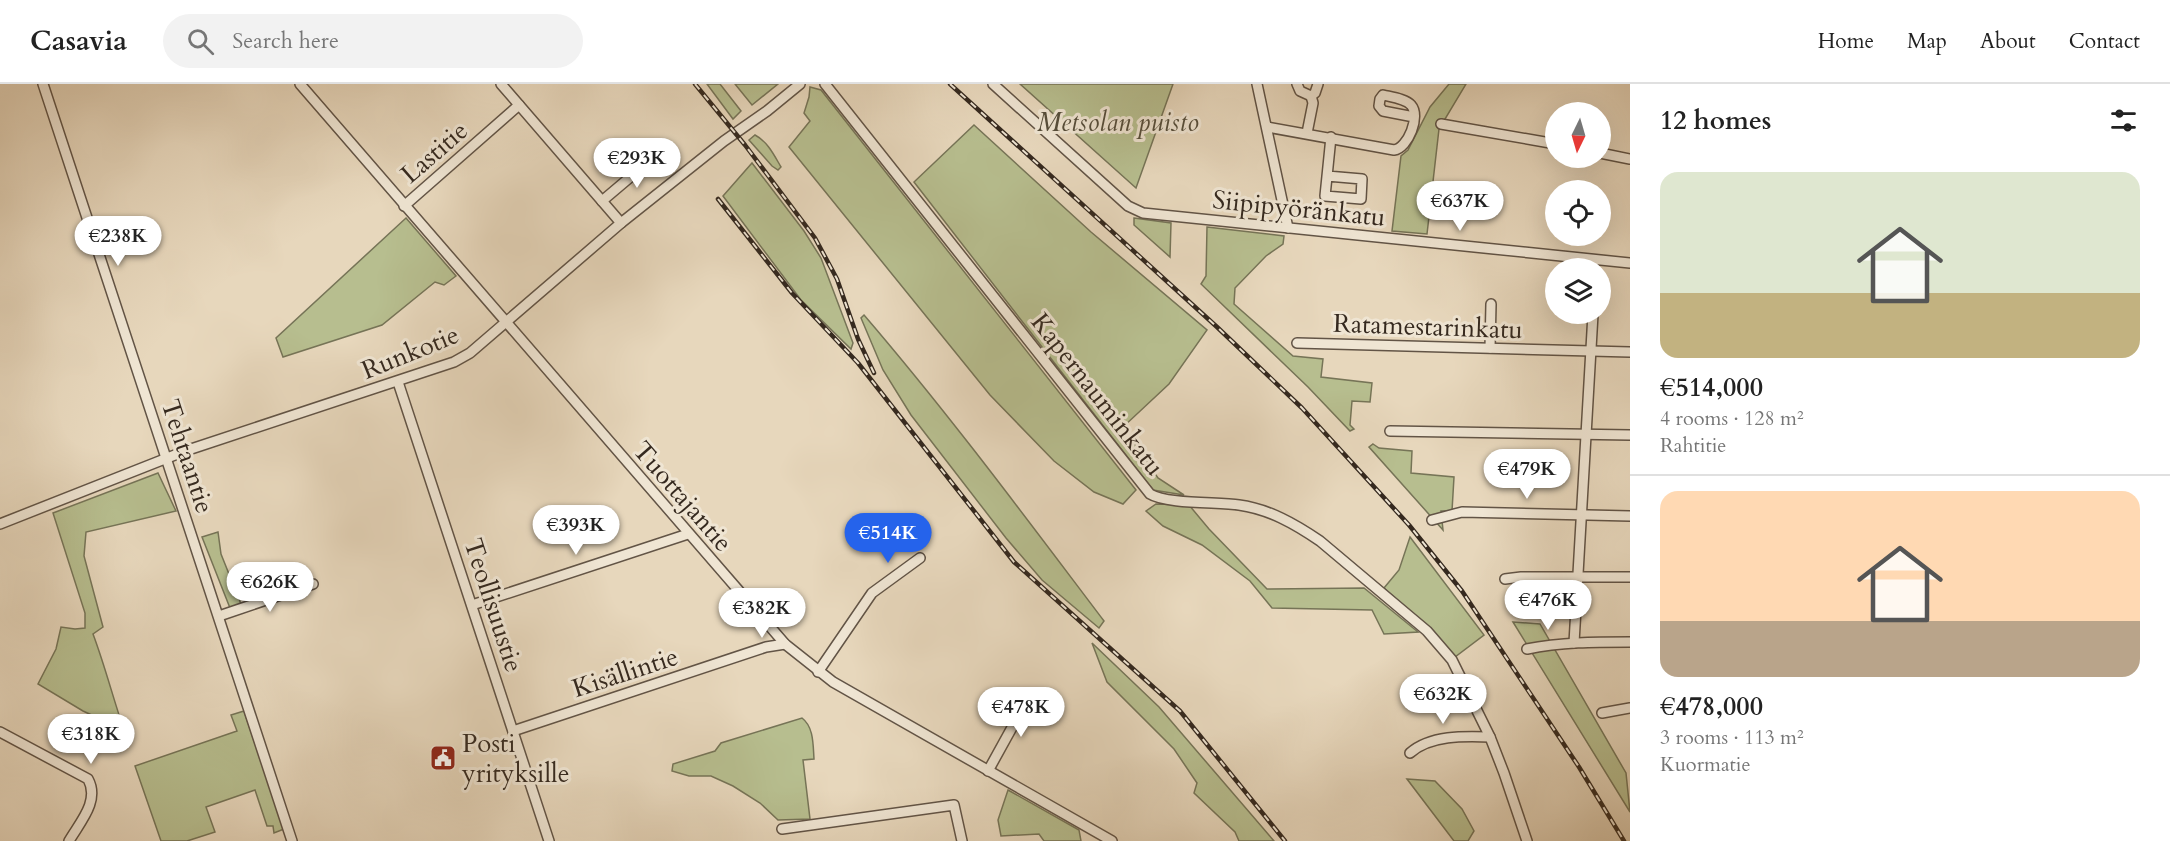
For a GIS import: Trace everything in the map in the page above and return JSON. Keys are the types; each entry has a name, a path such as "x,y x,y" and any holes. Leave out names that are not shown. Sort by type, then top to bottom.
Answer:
{"street":[{"name":"Tehtaantie","path":"43,84 292,841"},
{"name":"Tuottajantie","path":"300,84 785,644 818,672 1112,841"},
{"path":"501,84 621,223"},
{"name":"Runkotie","path":"0,524 167,458 454,362 470,353 621,223 800,84"},
{"name":"Kapernauminkatu","path":"825,84 1143,487 1155,496 1168,499 1237,505 1260,510 1300,527 1320,541 1437,641 1459,672 1490,737 1527,841"},
{"name":"Siipipyöränkatu","path":"993,84 1128,206 1143,213 1630,263"},
{"path":"1257,84 1288,228"},
{"path":"1297,84 1300,92 1311,96"},
{"path":"1311,96 1316,93 1318,84"},
{"path":"1307,133 1313,103 1311,96"},
{"name":"Lastitie","path":"404,206 519,105"},
{"path":"1268,127 1398,149 1407,141 1414,117"},
{"path":"1441,124 1545,142"},
{"path":"1327,176 1331,137"},
{"path":"1611,155 1630,159"},
{"path":"602,201 654,157"},
{"path":"1490,348 1491,304"},
{"path":"1574,642 1592,324"},
{"name":"Ratamestarinkatu","path":"1297,343 1630,352"},
{"name":"Teollisuustie","path":"399,382 549,841"},
{"path":"1390,431 1630,435"},
{"path":"1432,520 1462,512 1630,516"},
{"path":"472,605 688,534"},
{"path":"818,672 872,592 920,558"},
{"path":"1506,579 1630,577"},
{"path":"219,616 313,584"},
{"path":"1527,649 1574,642 1630,642"},
{"name":"Kisällintie","path":"513,731 766,647 785,644"},
{"path":"988,771 1031,693"},
{"path":"1602,713 1630,708"},
{"path":"0,732 88,779 92,787 91,804 69,841"},
{"path":"1410,753 1417,746 1430,741 1490,737"},
{"path":"782,829 954,805 962,841"}],"green space":[{"path":"707,84 720,84 741,111 733,119"},
{"path":"735,84 778,84 752,105"},
{"name":"Metsolan puisto","path":"1020,84 1173,84 1136,188"},
{"path":"1449,84 1466,84 1439,129 1427,234 1392,231 1401,156 1408,150 1430,107"},
{"path":"810,87 821,90 1136,490 1123,504 1094,492 1054,461 990,395 789,147 810,121 804,113"},
{"path":"974,125 1091,232 1207,330 1169,384 1123,427 1158,478 1184,495 1153,490 914,182"},
{"path":"755,135 764,141 773,153 781,167 778,170 749,140"},
{"path":"752,163 804,231 821,258 853,343 851,349 801,300 723,196"},
{"path":"406,218 456,276 444,285 435,282 382,325 283,357 276,338"},
{"path":"1134,218 1171,223 1170,257 1134,225"},
{"path":"1207,227 1284,236 1283,244 1266,256 1235,288 1234,304 1293,356 1323,359 1321,377 1372,383 1370,402 1352,401 1350,425 1354,429 1350,431 1308,387 1201,284 1206,276"},
{"path":"864,315 957,428 1104,621 1099,628 1042,580 1006,538 911,415 883,370 861,318"},
{"path":"1373,444 1379,448 1412,451 1411,473 1454,477 1452,511 1441,511 1443,530 1369,447"},
{"path":"158,473 176,511 86,532 84,556 103,627 93,634 124,730 83,711 38,684 56,649 61,627 85,628 85,613 53,513"},
{"path":"1156,504 1189,505 1267,589 1364,588 1418,632 1384,634 1372,610 1272,608 1250,581 1202,545 1163,526 1146,511"},
{"path":"218,532 221,554 241,604 230,608 202,537"},
{"path":"1410,537 1484,635 1455,657 1433,632 1384,588 1399,570"},
{"path":"1513,622 1540,624 1626,773 1630,812"},
{"path":"1092,643 1159,707 1274,841 1239,841 1235,832 1194,793 1197,783 1174,749 1107,682"},
{"path":"244,711 284,829 274,833 273,826 267,826 255,790 206,807 215,832 187,841 161,841 135,766 237,731 231,715"},
{"path":"802,718 811,731 814,759 803,760 810,819 778,820 760,803 733,786 711,776 689,776 672,771 673,764 715,751 721,743"},
{"path":"1407,779 1435,781 1462,809 1474,831 1468,841 1454,841"},
{"path":"1008,790 1079,830 1081,841 1044,841 1039,834 1001,836 998,820"}],"railway":[{"path":"695,84 745,145 815,238 837,279 858,339 874,373"},
{"path":"950,84 1217,327 1302,408 1409,525 1462,591 1579,767 1624,841"},
{"path":"718,199 792,293 858,363 1014,562 1180,711 1285,841"}],"place":[{"name":"Posti yrityksille","path":"443,758"}]}
